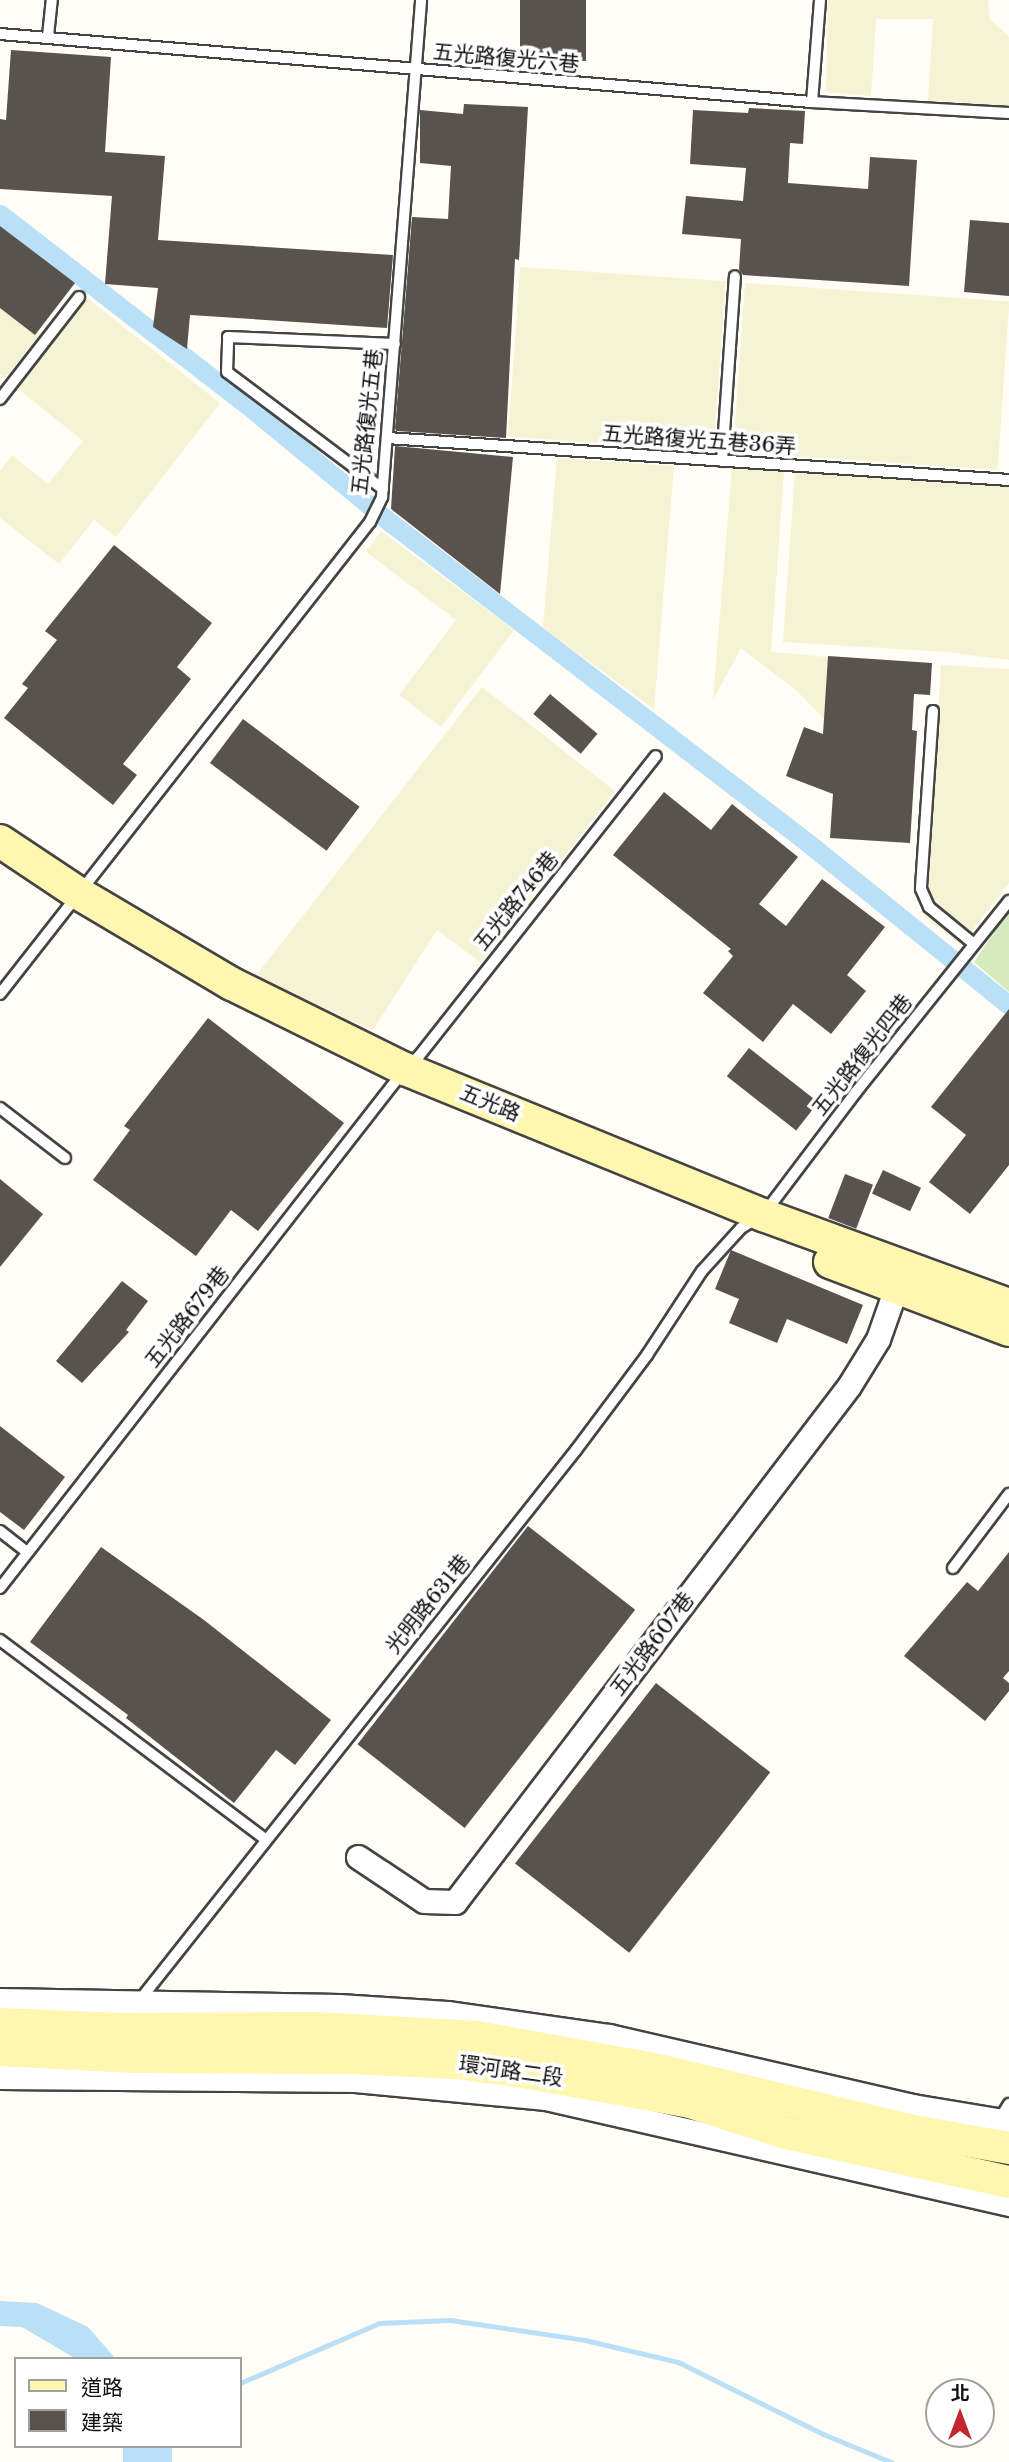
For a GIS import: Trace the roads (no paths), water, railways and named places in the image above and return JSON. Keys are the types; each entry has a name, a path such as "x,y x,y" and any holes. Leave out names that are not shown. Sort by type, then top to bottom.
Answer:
{"street":[{"name":"五光路","path":"0,841 72,902"},
{"name":"五光路","path":"0,866 72,902 223,1000 399,1077 752,1222 896,1288 1009,1330"},
{"name":"五光路","path":"752,1222 1009,1305"},
{"name":"五光路607巷","path":"358,1857 424,1900 455,1902 849,1386 878,1339 896,1288"},
{"name":"環河路二段","path":"0,2000 139,2001 447,2013 609,2036 793,2091 905,2144 1009,2204"},
{"name":"環河路二段","path":"0,2024 121,2029 315,2028 478,2037 793,2091"},
{"name":"環河路二段","path":"0,2050 132,2057 350,2058 455,2063 618,2087 690,2102 780,2142"},
{"name":"環河路二段","path":"0,2077 355,2080 546,2098 780,2142 905,2144 1006,2124"},
{"path":"780,2142 793,2091"},
{"name":"環河路二段","path":"905,2144 1009,2182"}],"lane":[{"path":"48,36 52,0"},
{"name":"五光路復光五巷","path":"0,994 370,522 382,493 421,0"},
{"path":"812,102 820,0"},
{"name":"五光路復光六巷","path":"0,34 812,102 1009,113"},
{"path":"722,461 735,276"},
{"path":"0,399 79,297"},
{"path":"382,493 227,372 228,337 395,344"},
{"name":"五光路復光五巷36弄","path":"387,438 1009,480"},
{"path":"933,711 921,889 929,907 974,944"},
{"name":"五光路746巷","path":"399,1077 419,1056 656,756"},
{"name":"五光路復光四巷","path":"752,1222 1009,901"},
{"name":"五光路679巷","path":"0,1588 399,1077"},
{"path":"0,1108 65,1158"},
{"name":"光明路631巷","path":"139,2001 576,1450 647,1355 702,1270 752,1222"},
{"path":"953,1568 1009,1494"},
{"path":"0,1531 27,1552"},
{"path":"0,1640 265,1839"}],"water":[{"path":"0,2301 37,2303 88,2327 114,2357 73,2357 22,2327 0,2326"},
{"path":"123,2448 172,2448 172,2462 123,2462"}],"waterway":[{"path":"0,214 246,404 391,523 808,843 1009,1005"},
{"path":"242,2382 379,2323 450,2320 585,2340 678,2362 823,2434 891,2462"}]}
